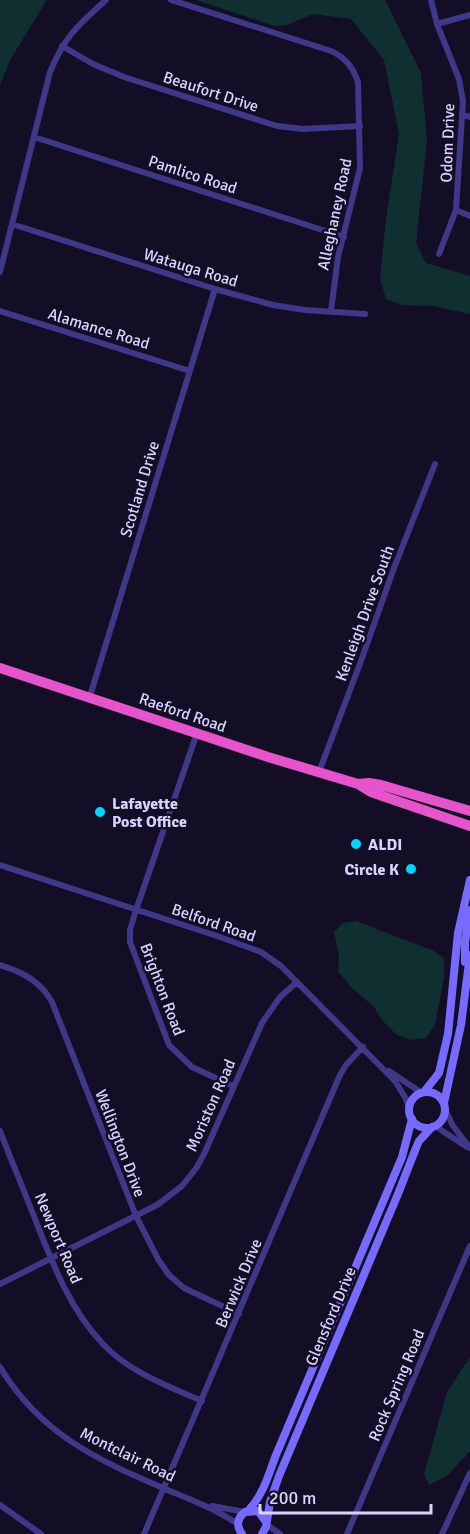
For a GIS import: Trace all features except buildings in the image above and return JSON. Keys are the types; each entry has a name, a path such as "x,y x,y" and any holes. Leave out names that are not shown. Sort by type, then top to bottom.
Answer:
{"highway":[{"name":"Raeford Road","path":"0,668 358,784 370,792 470,826"},
{"name":"Raeford Road","path":"358,784 381,785 470,811"}],"main road":[{"path":"470,880 458,933 453,999 439,1073 423,1092 414,1098 409,1108 412,1119 420,1127 434,1127 442,1120 461,1025 470,955"},
{"path":"465,983 465,943 470,910"},
{"path":"423,1092 436,1094 445,1106"},
{"name":"Glensford Drive","path":"239,1530 238,1519 261,1496 264,1489 276,1455 402,1157 412,1119"},
{"name":"Glensford Drive","path":"262,1534 279,1476 416,1148 419,1141 434,1127"},
{"path":"247,1511 258,1511 266,1523"}],"street":[{"path":"0,272 47,81 62,46 73,30 106,0"},
{"name":"Alleghaney Road","path":"171,0 331,51 343,58 353,69 358,82 360,168 334,276 331,311"},
{"name":"Odom Drive","path":"431,0 437,24 459,79 463,101 456,210 440,254"},
{"path":"437,24 470,15"},
{"name":"Beaufort Drive","path":"62,46 93,64 124,76 277,126 303,129 360,126"},
{"path":"462,114 470,117"},
{"name":"Pamlico Road","path":"34,137 344,237"},
{"path":"456,210 470,216"},
{"name":"Watauga Road","path":"12,224 215,289 288,309 366,314"},
{"name":"Scotland Drive","path":"90,696 215,289"},
{"name":"Alamance Road","path":"0,311 190,371"},
{"name":"Kenleigh Drive South","path":"319,772 435,464"},
{"name":"Brighton Road","path":"197,733 136,910 130,930 130,942 166,1038 174,1052 192,1067 233,1086"},
{"name":"Belford Road","path":"0,865 261,952 281,966 363,1047 401,1090 409,1108"},
{"name":"Wellington Drive","path":"0,965 29,976 44,989 52,1002 136,1215 158,1259 178,1283 190,1292 239,1314"},
{"name":"Moriston Road","path":"0,1284 170,1196 190,1177 204,1154 262,1023 280,998 297,982"},
{"name":"Berwick Drive","path":"144,1534 340,1075 363,1047"},
{"name":"Belford Road","path":"381,1066 423,1092"},
{"path":"445,1106 453,1126 470,1149"},
{"path":"434,1127 470,1149"},
{"name":"Newport Road","path":"0,1131 50,1258 77,1310 103,1345 135,1369 202,1401"},
{"name":"Rock Spring Road","path":"347,1534 470,1246"},
{"path":"462,1265 470,1268"},
{"name":"Montclair Road","path":"0,1367 16,1390 58,1433 101,1460 203,1503 247,1511"},
{"path":"442,1534 470,1473"},
{"name":"Montclair Road","path":"203,1503 239,1530"},
{"path":"0,1505 41,1534"},
{"path":"266,1523 280,1534"}],"green space":[{"path":"0,0 47,0 10,60 0,85"},
{"path":"196,0 385,0 421,73 427,141 416,243 426,263 470,276 470,314 433,306 402,305 386,299 380,278 399,134 384,60 351,19 313,14 287,25 274,26"},
{"path":"356,921 434,951 444,958 444,978 435,1025 426,1038 411,1040 397,1035 383,1021 374,1007 351,987 338,971 339,955 334,932 343,923"},
{"path":"470,1357 470,1451 447,1476 429,1485 424,1474 447,1392"}],"place":[{"name":"Lafayette Post Office","path":"100,812"},
{"name":"ALDI","path":"356,844"},
{"name":"Circle K","path":"411,869"}]}
